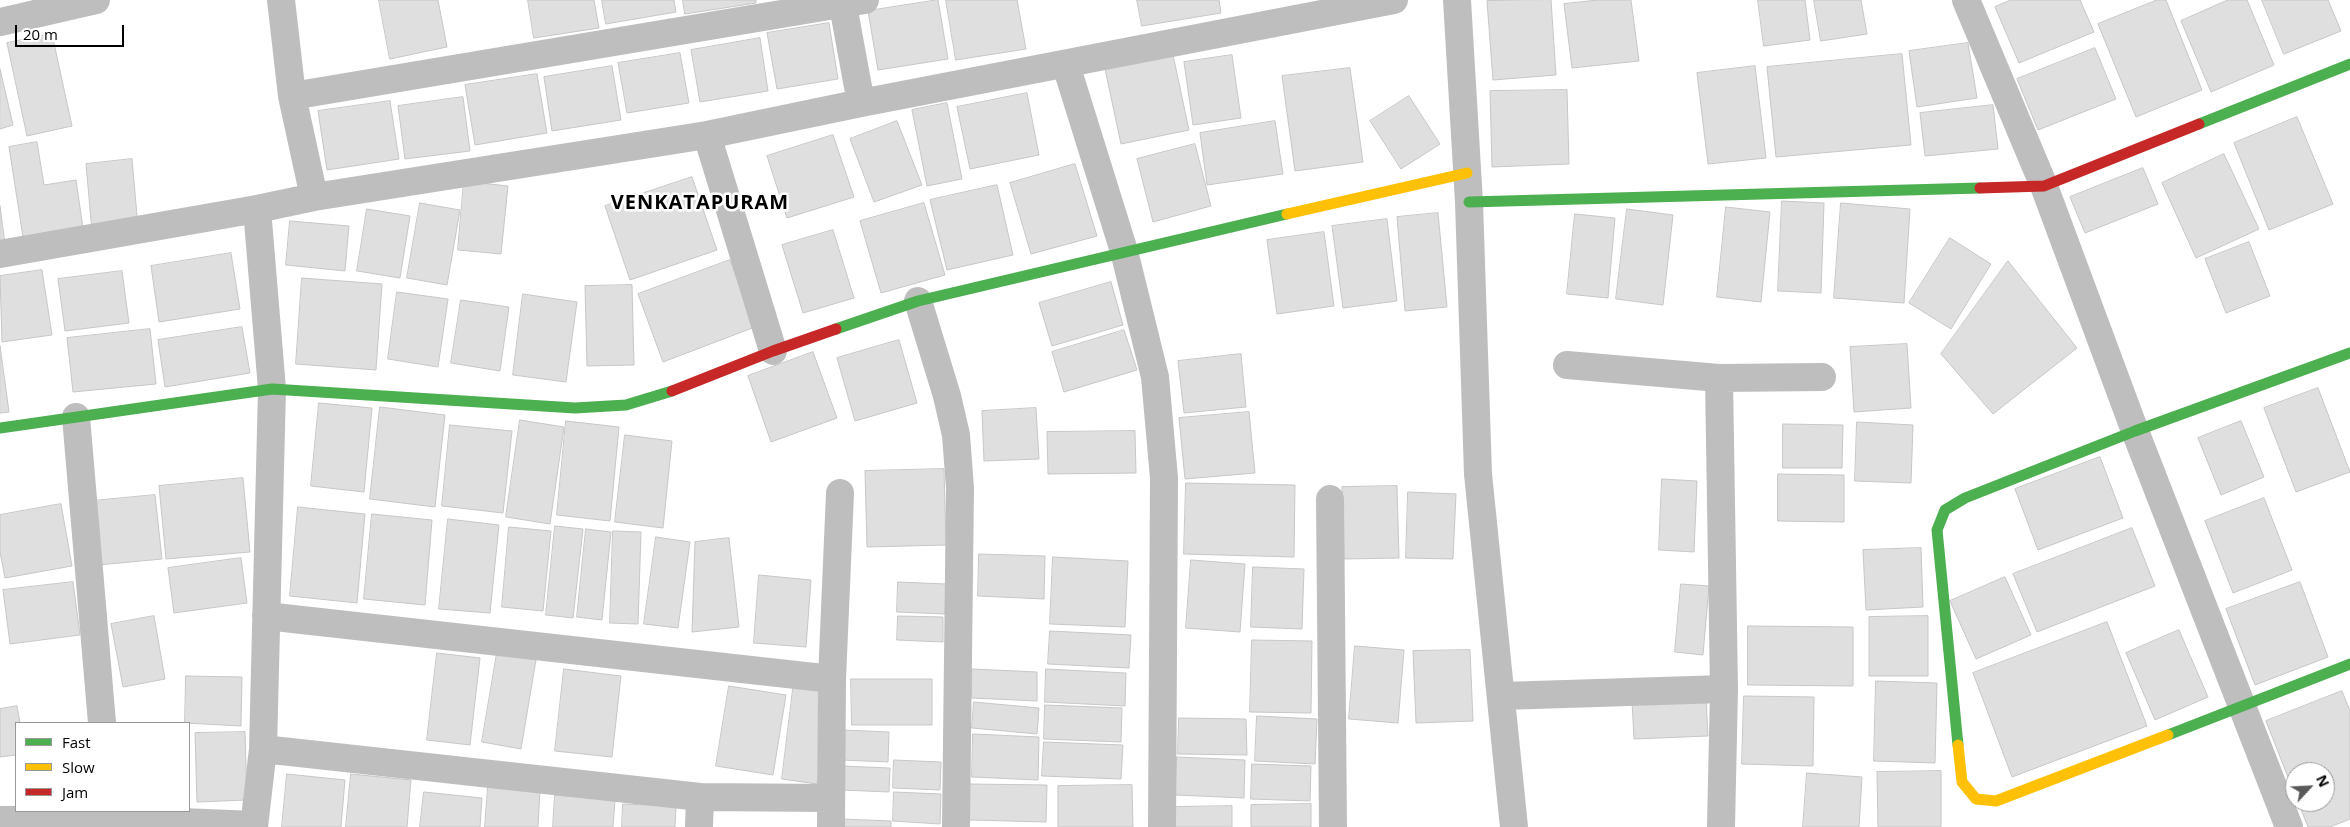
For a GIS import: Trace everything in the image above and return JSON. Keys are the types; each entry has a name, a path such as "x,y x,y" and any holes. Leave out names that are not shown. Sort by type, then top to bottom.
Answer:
{"street":[{"path":"0,22 96,0"},
{"path":"281,0 292,96 314,197"},
{"path":"0,254 258,209 314,197 707,135 861,103 1066,65 1394,0"},
{"path":"1457,0 1469,202 1478,474 1514,827"},
{"path":"1966,0 2044,186 2135,432 2289,827"},
{"path":"292,96 850,1 861,103"},
{"path":"1469,202 2044,186 2350,64"},
{"path":"1066,65 1124,251 1155,377 1164,478 1162,827"},
{"path":"707,135 774,351"},
{"path":"0,428 272,389 575,408 626,406 680,389 774,351 918,301 1124,251 1467,173"},
{"path":"0,820 110,815 254,826 263,749 272,389 258,209"},
{"path":"918,301 953,419 960,488 956,827"},
{"path":"2350,353 2135,432 1965,498 1945,510 1937,530 1962,782 1976,799 1996,801 2350,664"},
{"path":"1567,365 1719,378 1822,376"},
{"path":"1719,378 1724,689 1721,827"},
{"path":"76,417 102,722"},
{"path":"830,827 832,679 840,493"},
{"path":"1330,499 1333,827"},
{"path":"266,616 832,679"},
{"path":"1502,696 1724,689"},
{"path":"263,749 700,797 831,798"},
{"path":"699,827 700,797"}],"building":[{"path":"379,0 438,0 447,47 390,59"},
{"path":"528,0 594,0 599,28 534,38"},
{"path":"602,0 674,0 676,12 606,24"},
{"path":"683,0 756,0 756,3 685,14"},
{"path":"938,0 948,59 878,70 868,11"},
{"path":"946,0 1017,0 1026,49 956,60"},
{"path":"1137,0 1219,0 1221,13 1142,26"},
{"path":"1551,0 1556,75 1493,80 1487,1"},
{"path":"1598,0 1631,0 1639,61 1572,68 1564,4"},
{"path":"1758,0 1805,0 1810,40 1764,46"},
{"path":"1814,0 1861,0 1867,34 1821,41"},
{"path":"2011,0 2080,0 2094,32 2019,63 1995,7"},
{"path":"2157,0 2166,0 2202,90 2136,117 2098,24"},
{"path":"2228,0 2247,0 2274,65 2211,92 2181,21"},
{"path":"2262,0 2328,0 2341,31 2284,54"},
{"path":"829,23 838,79 777,89 767,33"},
{"path":"52,34 72,126 27,136 7,43"},
{"path":"760,38 768,91 700,102 691,50"},
{"path":"1968,43 1977,98 1917,107 1909,51"},
{"path":"2095,48 2116,99 2038,130 2017,79"},
{"path":"680,53 689,103 627,113 618,63"},
{"path":"1902,54 1911,145 1776,157 1767,67"},
{"path":"1173,55 1189,130 1121,144 1105,69"},
{"path":"1232,55 1241,118 1193,125 1184,62"},
{"path":"612,66 621,120 552,131 544,77"},
{"path":"1755,66 1766,158 1708,164 1697,73"},
{"path":"1350,68 1363,162 1295,171 1282,76"},
{"path":"0,69 13,125 0,129"},
{"path":"537,74 547,133 475,145 465,85"},
{"path":"1567,90 1569,164 1492,167 1490,91"},
{"path":"1027,93 1039,155 970,169 957,107"},
{"path":"1409,96 1440,144 1401,169 1370,121"},
{"path":"463,97 470,151 405,159 398,106"},
{"path":"390,101 399,159 327,170 318,111"},
{"path":"947,103 962,179 927,186 912,110"},
{"path":"1993,105 1998,149 1925,156 1920,113"},
{"path":"2297,117 2333,204 2269,230 2234,143"},
{"path":"897,121 922,185 874,202 850,139"},
{"path":"1275,121 1283,174 1207,185 1200,133"},
{"path":"833,135 854,197 787,218 767,156"},
{"path":"37,142 44,185 76,180 83,228 23,237 9,147"},
{"path":"1195,144 1211,206 1153,222 1137,159"},
{"path":"2224,154 2259,229 2196,258 2162,183"},
{"path":"132,159 138,227 92,231 86,164"},
{"path":"1075,164 1097,236 1031,254 1010,183"},
{"path":"2143,168 2158,204 2085,233 2070,197"},
{"path":"692,177 717,250 630,280 605,206"},
{"path":"464,181 508,186 501,254 458,250"},
{"path":"997,185 1013,255 947,270 930,200"},
{"path":"1782,201 1824,203 1821,293 1778,291"},
{"path":"420,203 460,210 447,285 407,278"},
{"path":"924,203 945,275 881,293 860,221"},
{"path":"1841,203 1910,209 1904,303 1834,298"},
{"path":"0,206 5,244 0,245"},
{"path":"1726,207 1770,212 1761,302 1717,297"},
{"path":"367,209 410,216 400,278 357,271"},
{"path":"1627,209 1673,215 1663,305 1616,299"},
{"path":"1438,213 1447,307 1405,311 1397,217"},
{"path":"1575,214 1615,218 1608,298 1567,294"},
{"path":"1387,219 1397,301 1343,308 1332,226"},
{"path":"290,221 349,226 345,271 286,265"},
{"path":"833,230 854,298 803,313 782,245"},
{"path":"1324,232 1334,306 1277,314 1267,240"},
{"path":"1950,238 1991,264 1951,329 1909,303"},
{"path":"2249,242 2270,296 2226,313 2205,259"},
{"path":"231,253 240,309 159,322 151,266"},
{"path":"730,260 755,327 663,362 638,294"},
{"path":"2008,261 2077,348 1993,414 1941,354"},
{"path":"42,270 52,335 2,342 0,276"},
{"path":"122,271 129,323 65,331 58,279"},
{"path":"302,278 382,284 376,370 296,364"},
{"path":"1111,282 1123,325 1052,346 1039,303"},
{"path":"632,285 634,365 587,366 585,286"},
{"path":"397,292 448,299 438,367 388,359"},
{"path":"523,294 577,302 566,382 513,375"},
{"path":"461,300 509,307 500,371 451,363"},
{"path":"242,327 250,373 165,387 158,340"},
{"path":"150,329 156,384 73,392 67,338"},
{"path":"1124,330 1137,370 1064,392 1052,352"},
{"path":"899,340 917,403 855,421 837,358"},
{"path":"1907,344 1911,408 1854,412 1850,347"},
{"path":"0,346 9,412 0,413"},
{"path":"813,352 837,418 771,442 748,376"},
{"path":"1241,354 1246,407 1184,413 1178,361"},
{"path":"2318,388 2350,472 2296,492 2264,408"},
{"path":"319,403 372,408 364,492 311,486"},
{"path":"380,407 445,415 435,507 370,499"},
{"path":"1036,408 1039,459 984,461 982,411"},
{"path":"1249,412 1255,473 1185,479 1179,418"},
{"path":"520,420 564,427 550,524 506,517"},
{"path":"566,421 619,427 610,521 557,515"},
{"path":"2241,421 2264,477 2221,495 2198,438"},
{"path":"1857,422 1913,425 1911,483 1855,481"},
{"path":"1783,424 1843,425 1842,468 1783,468"},
{"path":"450,425 512,431 503,513 442,506"},
{"path":"1135,431 1136,473 1048,474 1047,432"},
{"path":"625,435 672,441 663,528 615,522"},
{"path":"2100,457 2123,518 2038,550 2015,489"},
{"path":"944,469 946,545 867,547 865,471"},
{"path":"1778,474 1844,475 1844,522 1778,521"},
{"path":"243,478 250,552 166,559 159,486"},
{"path":"1662,479 1697,481 1694,552 1659,550"},
{"path":"1186,483 1295,485 1294,557 1184,554"},
{"path":"1397,486 1399,558 1344,559 1342,487"},
{"path":"1408,492 1456,494 1453,559 1406,558"},
{"path":"155,495 162,559 98,565 92,501"},
{"path":"2264,498 2292,570 2233,593 2205,521"},
{"path":"61,504 72,566 5,578 0,552 0,515"},
{"path":"298,507 365,514 357,603 290,596"},
{"path":"372,514 432,520 425,605 364,599"},
{"path":"448,519 499,525 490,613 439,609"},
{"path":"555,526 583,529 573,618 546,615"},
{"path":"509,527 551,531 543,611 502,607"},
{"path":"2132,528 2155,586 2037,632 2013,574"},
{"path":"586,529 611,532 602,620 577,617"},
{"path":"613,531 641,532 638,624 610,623"},
{"path":"656,537 690,542 678,628 644,624"},
{"path":"729,538 739,627 692,632 695,542"},
{"path":"1921,548 1923,607 1866,610 1863,550"},
{"path":"979,554 1045,556 1044,599 978,596"},
{"path":"1053,557 1128,561 1125,627 1050,624"},
{"path":"241,558 247,603 174,613 168,568"},
{"path":"1191,560 1245,564 1240,632 1186,628"},
{"path":"1253,567 1304,569 1302,629 1251,627"},
{"path":"759,575 811,580 806,647 754,643"},
{"path":"2005,577 2031,635 1976,659 1950,601"},
{"path":"73,582 80,635 10,644 3,590"},
{"path":"898,582 946,584 945,614 897,612"},
{"path":"2300,582 2328,657 2255,685 2226,609"},
{"path":"1681,584 1709,586 1703,655 1675,652"},
{"path":"154,616 165,679 123,687 111,624"},
{"path":"898,616 943,617 943,642 897,640"},
{"path":"1928,616 1928,676 1869,676 1869,617"},
{"path":"2107,622 2147,726 2012,777 1973,673"},
{"path":"1748,626 1853,627 1853,686 1748,685"},
{"path":"2179,630 2208,697 2155,720 2126,653"},
{"path":"1050,631 1131,635 1129,668 1048,664"},
{"path":"1252,640 1312,641 1311,713 1250,712"},
{"path":"1355,646 1404,650 1398,723 1349,719"},
{"path":"1470,650 1473,721 1416,723 1413,651"},
{"path":"437,653 480,658 470,745 427,740"},
{"path":"497,653 536,660 521,749 482,742"},
{"path":"564,669 621,676 612,757 555,751"},
{"path":"972,669 1037,672 1037,701 972,698"},
{"path":"1046,669 1126,673 1125,706 1045,702"},
{"path":"186,676 242,677 241,726 185,722"},
{"path":"851,679 932,679 932,725 852,725"},
{"path":"794,681 829,686 817,784 782,779"},
{"path":"1876,681 1937,683 1935,763 1874,761"},
{"path":"729,686 786,695 773,775 716,766"},
{"path":"2342,691 2350,711 2350,819 2330,827 2308,827 2302,812 2335,812 2335,762 2285,762 2285,769 2266,721"},
{"path":"1744,696 1814,697 1813,766 1742,764"},
{"path":"1706,697 1708,736 1634,739 1632,701"},
{"path":"974,702 1039,708 1037,734 972,728"},
{"path":"1045,705 1122,708 1121,742 1044,739"},
{"path":"17,706 20,722 15,722 15,755 0,757 0,709"},
{"path":"1257,716 1317,719 1315,764 1255,761"},
{"path":"1179,718 1246,719 1247,755 1178,754"},
{"path":"842,730 889,732 888,762 841,760"},
{"path":"245,732 247,800 197,802 195,733"},
{"path":"973,734 1039,737 1038,780 972,777"},
{"path":"1044,742 1123,745 1121,779 1042,776"},
{"path":"1177,757 1245,760 1244,798 1176,795"},
{"path":"894,760 941,762 940,790 893,788"},
{"path":"1252,764 1311,766 1310,801 1251,799"},
{"path":"842,766 890,768 889,792 841,790"},
{"path":"1941,771 1941,827 1878,827 1877,772"},
{"path":"1807,773 1862,777 1859,827 1803,827"},
{"path":"287,774 345,780 341,827 282,827"},
{"path":"351,774 411,780 407,827 346,827"},
{"path":"969,784 1047,785 1046,822 969,820"},
{"path":"1132,785 1133,827 1058,827 1058,786"},
{"path":"488,787 540,790 538,827 485,827"},
{"path":"424,792 482,798 480,827 420,827"},
{"path":"894,792 941,794 940,824 893,821"},
{"path":"555,795 615,800 613,827 553,827"},
{"path":"623,804 676,806 675,827 622,827"},
{"path":"1311,804 1311,827 1251,827 1251,805"},
{"path":"1232,806 1232,827 1175,827 1174,807"},
{"path":"841,819 891,821 891,827 841,827"}],"traffic: fast":[{"path":"2199,124 2350,64"},
{"path":"1469,202 1980,188"},
{"path":"836,329 918,301 1287,214"},
{"path":"1958,745 1937,530 1945,510 1965,498 2135,431 2350,353"},
{"path":"0,428 272,389 575,408 626,405 672,391"},
{"path":"2168,735 2350,664"}],"traffic: slow":[{"path":"1287,214 1467,173"},
{"path":"1958,745 1962,782 1976,799 1996,801 2168,735"}],"traffic: jam":[{"path":"1980,188 2044,186 2199,124"},
{"path":"672,391 773,351 836,329"}],"district":[{"name":"VENKATAPURAM","path":"700,203"}]}
